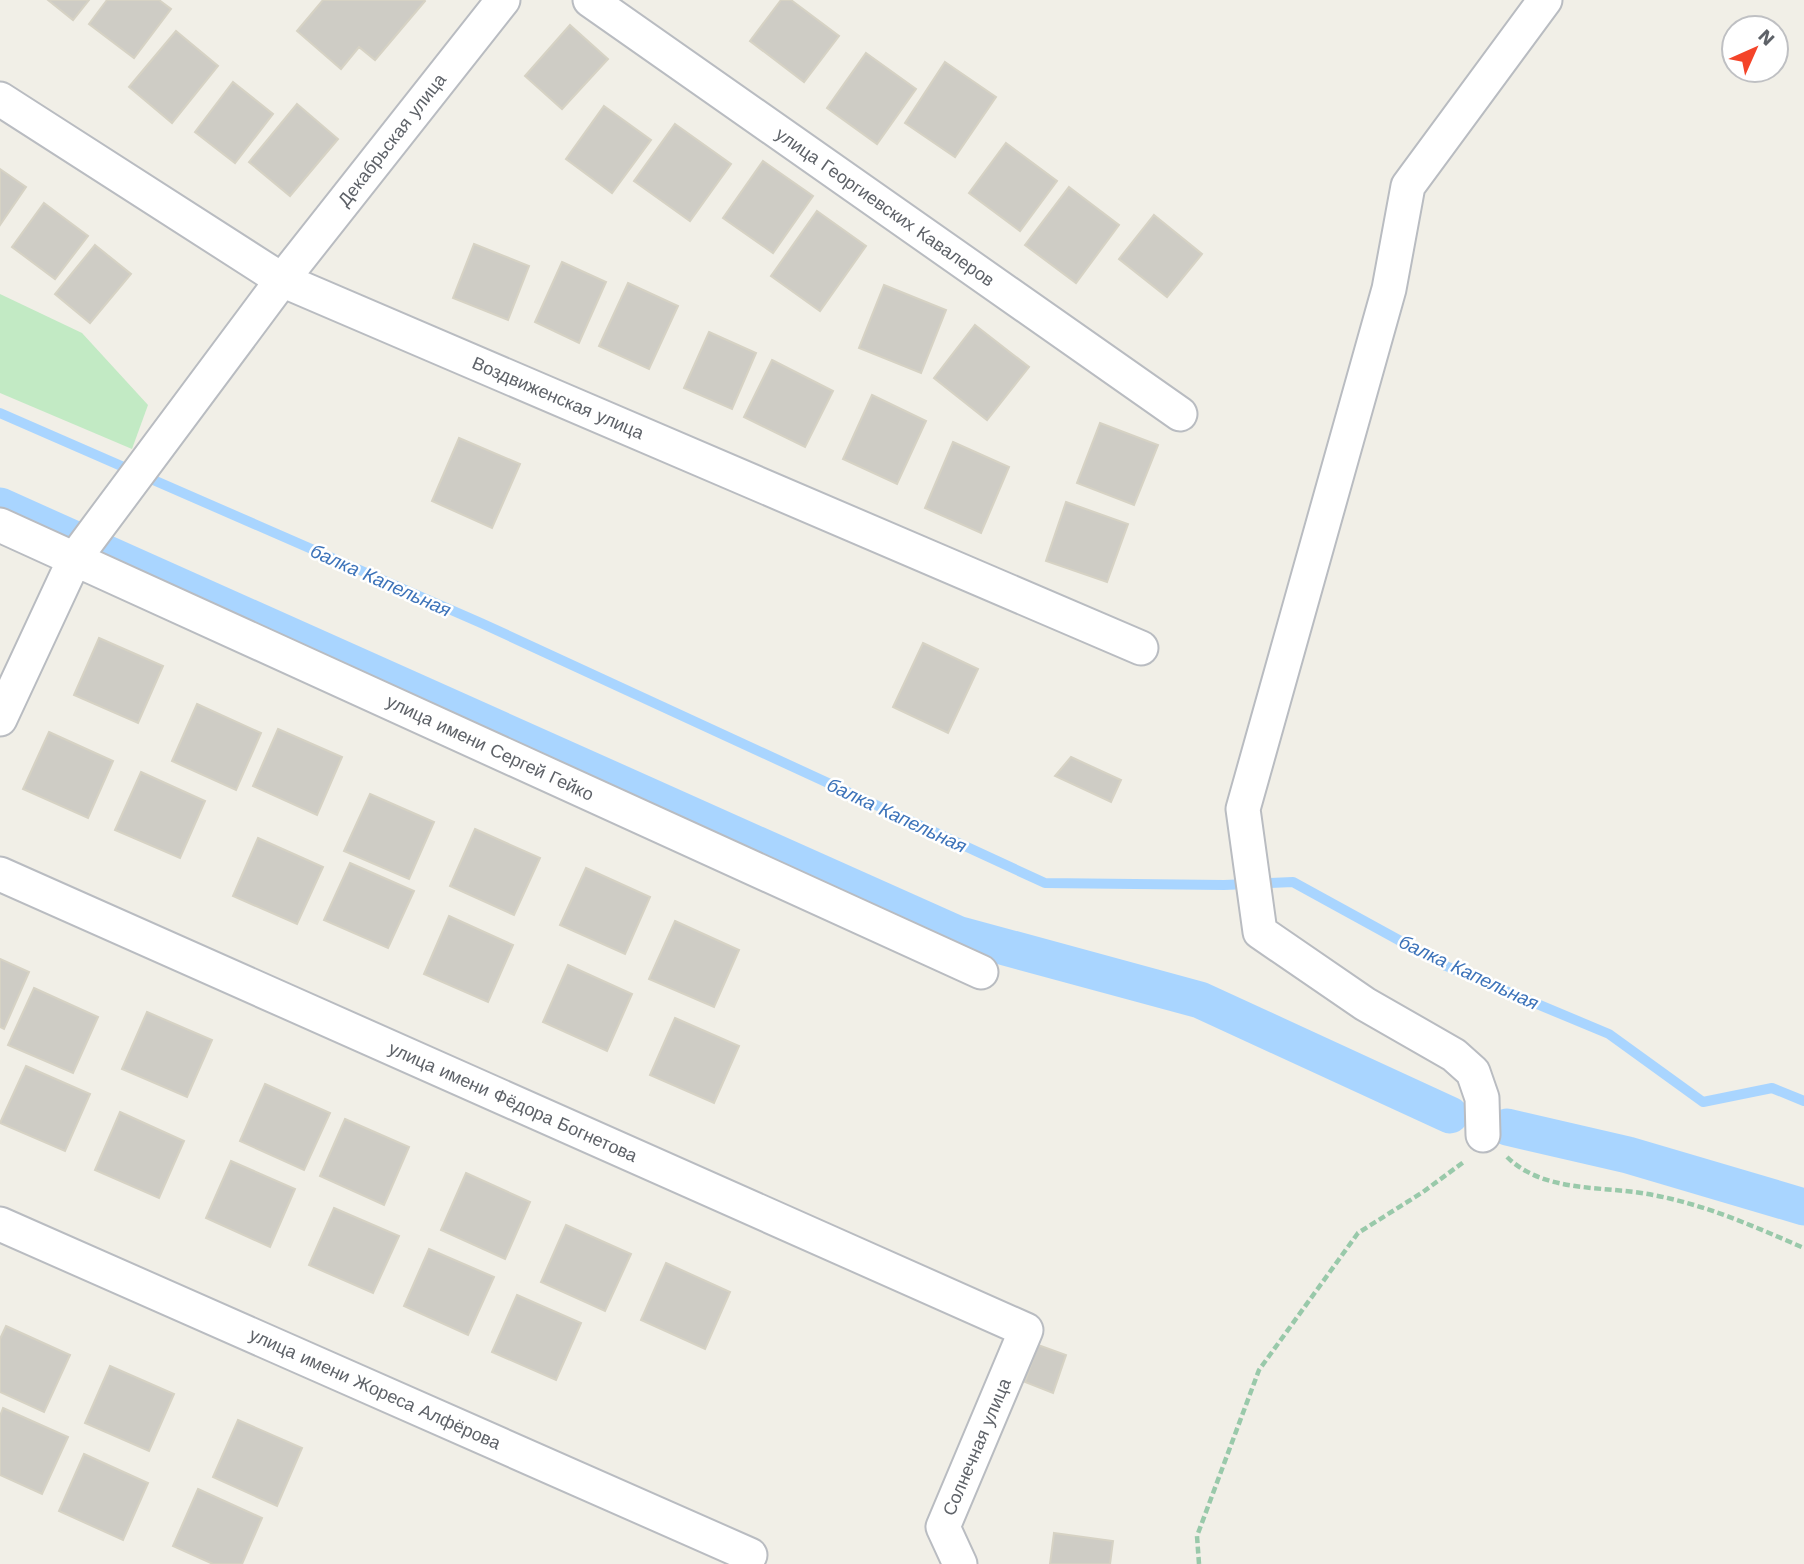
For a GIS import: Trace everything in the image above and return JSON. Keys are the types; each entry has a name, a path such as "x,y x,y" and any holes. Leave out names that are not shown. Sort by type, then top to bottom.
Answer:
{"street":[{"name":"Декабрьская улица","path":"75,558 282,280 503,0"},
{"name":"улица Георгиевских Кавалеров","path":"590,0 1180,414"},
{"path":"1483,1135 1482,1098 1473,1072 1454,1055 1365,1004 1260,932 1243,809 1389,289 1408,186 1545,0"},
{"name":"Воздвиженская улица","path":"0,99 282,280 1141,648"},
{"name":"улица имени Сергей Гейко","path":"0,525 981,972"},
{"path":"0,719 75,558"},
{"name":"улица имени Фёдора Богнетова","path":"0,874 1026,1330"},
{"name":"улица имени Жореса Алфёрова","path":"0,1224 750,1555"},
{"name":"Солнечная улица","path":"960,1564 943,1527 1026,1330"}],"path":[{"path":"1199,1564 1197,1536 1259,1370 1358,1233 1423,1192 1466,1160 1483,1135 1520,1170 1551,1183 1653,1195 1707,1208 1804,1248"}],"green space":[{"path":"0,294 82,333 148,405 132,449 0,393"}],"building":[{"path":"48,0 89,0 73,20"},
{"path":"107,0 159,0 171,9 134,58 89,24"},
{"path":"323,0 425,1 375,60 359,47 341,69 297,31"},
{"path":"781,0 791,0 839,36 804,82 750,41"},
{"path":"570,25 608,59 562,109 525,76"},
{"path":"176,31 218,66 172,123 129,87"},
{"path":"866,53 916,89 877,144 827,108"},
{"path":"945,62 996,97 955,157 905,123"},
{"path":"233,82 273,114 235,163 195,132"},
{"path":"297,104 338,139 290,196 249,162"},
{"path":"604,106 651,140 612,193 566,159"},
{"path":"675,124 731,164 690,221 634,181"},
{"path":"1006,143 1057,181 1020,231 969,193"},
{"path":"763,161 813,196 773,253 723,218"},
{"path":"0,169 26,187 0,225"},
{"path":"1069,187 1119,225 1076,283 1025,245"},
{"path":"44,203 88,236 55,279 12,247"},
{"path":"817,211 866,246 820,311 771,276"},
{"path":"1154,215 1202,254 1167,297 1119,259"},
{"path":"474,244 529,266 508,320 453,298"},
{"path":"95,245 131,274 90,323 55,294"},
{"path":"562,262 606,282 579,343 535,322"},
{"path":"628,283 678,306 649,369 599,346"},
{"path":"884,285 946,310 921,373 859,348"},
{"path":"975,325 1029,367 987,420 934,378"},
{"path":"709,332 756,353 732,409 684,388"},
{"path":"772,360 833,391 805,447 744,417"},
{"path":"872,395 926,421 897,484 843,459"},
{"path":"1100,423 1158,445 1134,505 1077,483"},
{"path":"459,438 520,464 492,528 432,501"},
{"path":"953,442 1009,467 981,533 925,508"},
{"path":"1066,502 1128,524 1107,582 1046,561"},
{"path":"99,638 163,666 138,723 74,695"},
{"path":"923,643 978,669 948,733 893,707"},
{"path":"197,704 261,733 236,790 172,761"},
{"path":"278,729 342,757 317,815 253,786"},
{"path":"49,732 113,761 88,818 23,789"},
{"path":"1071,757 1121,780 1111,802 1055,776"},
{"path":"141,772 205,801 180,858 115,830"},
{"path":"370,794 434,822 409,879 344,851"},
{"path":"475,829 540,858 514,915 450,886"},
{"path":"258,838 323,867 297,924 233,896"},
{"path":"350,863 414,891 388,948 324,920"},
{"path":"586,868 650,897 625,954 560,925"},
{"path":"449,916 513,945 488,1002 424,974"},
{"path":"675,921 739,950 714,1007 649,979"},
{"path":"0,959 29,972 4,1029 0,1027"},
{"path":"568,965 632,994 607,1051 543,1022"},
{"path":"34,988 98,1017 73,1073 8,1045"},
{"path":"147,1012 212,1040 187,1097 122,1069"},
{"path":"675,1018 739,1046 714,1103 650,1075"},
{"path":"26,1066 90,1094 65,1151 0,1123"},
{"path":"265,1084 330,1113 304,1170 240,1141"},
{"path":"120,1112 184,1141 159,1198 95,1170"},
{"path":"345,1119 409,1147 384,1205 320,1176"},
{"path":"231,1161 295,1189 270,1247 206,1218"},
{"path":"466,1173 530,1202 505,1259 441,1230"},
{"path":"334,1208 399,1236 373,1293 309,1265"},
{"path":"566,1225 631,1254 605,1311 541,1282"},
{"path":"429,1249 494,1277 468,1335 404,1306"},
{"path":"666,1263 730,1292 705,1349 641,1320"},
{"path":"517,1295 581,1323 556,1380 492,1352"},
{"path":"6,1326 70,1355 44,1412 0,1392 0,1339"},
{"path":"1038,1345 1066,1355 1053,1393 1025,1382"},
{"path":"110,1366 174,1394 149,1451 85,1423"},
{"path":"3,1408 68,1437 42,1494 0,1475 0,1416"},
{"path":"238,1420 302,1448 277,1506 213,1477"},
{"path":"84,1454 148,1483 123,1540 59,1511"},
{"path":"198,1489 262,1518 242,1564 213,1564 173,1546"},
{"path":"1054,1533 1113,1541 1110,1564 1050,1564"}],"waterway":[{"name":"балка Капельная","path":"0,413 481,623 1045,883 1224,885 1293,882 1446,966 1609,1034 1703,1102 1772,1088 1804,1101"},
{"path":"0,506 957,934 1200,1000 1450,1115"},
{"name":"балка Капельная","path":"1450,1115 1507,1127"},
{"path":"1507,1127 1628,1155 1804,1207"}]}
